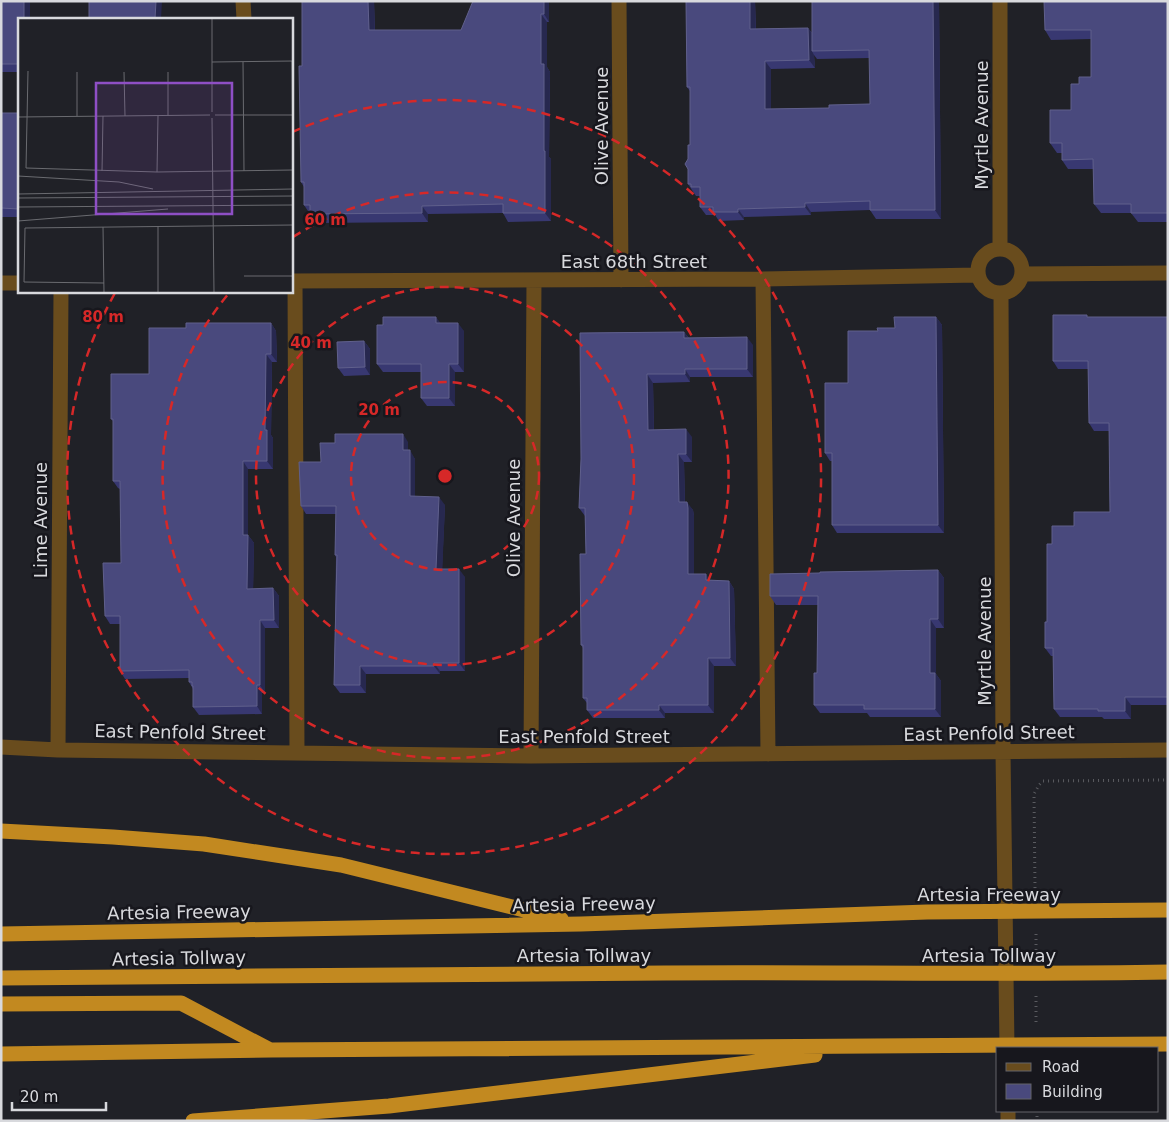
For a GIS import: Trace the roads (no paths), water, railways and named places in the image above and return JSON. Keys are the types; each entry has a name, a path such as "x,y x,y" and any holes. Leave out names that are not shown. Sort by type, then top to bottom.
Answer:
{"highway":[{"path":"1,831 204,844 341,865 581,924"},
{"name":"Artesia Freeway","path":"1,934 581,924 927,912 1168,910"},
{"name":"Artesia Tollway","path":"1,978 656,973 1082,974 1168,972"},
{"path":"1,1004 182,1003 271,1050"},
{"path":"1,1054 271,1050 1168,1044"},
{"path":"193,1121 389,1106 887,1047"}],"street":[{"path":"243,1 244,18"},
{"name":"Olive Avenue","path":"619,1 620,280"},
{"name":"Myrtle Avenue","path":"1000,1 1000,249"},
{"path":"1000,249 1008,250 1019,260 1022,274 1017,286 1007,293 1001,294 988,290 983,286 979,281 978,267 981,259 986,254 1000,249"},
{"path":"1022,274 1168,273"},
{"name":"East 68th Street","path":"293,281 763,279 978,274"},
{"path":"763,279 768,754"},
{"name":"Olive Avenue","path":"531,756 534,280"},
{"path":"293,281 297,753"},
{"path":"1,283 18,282"},
{"name":"Lime Avenue","path":"58,750 61,292"},
{"name":"Myrtle Avenue","path":"1001,294 1003,752 1007,1047"},
{"name":"East Penfold Street","path":"1,747 58,750 531,756 1168,750"}]}
